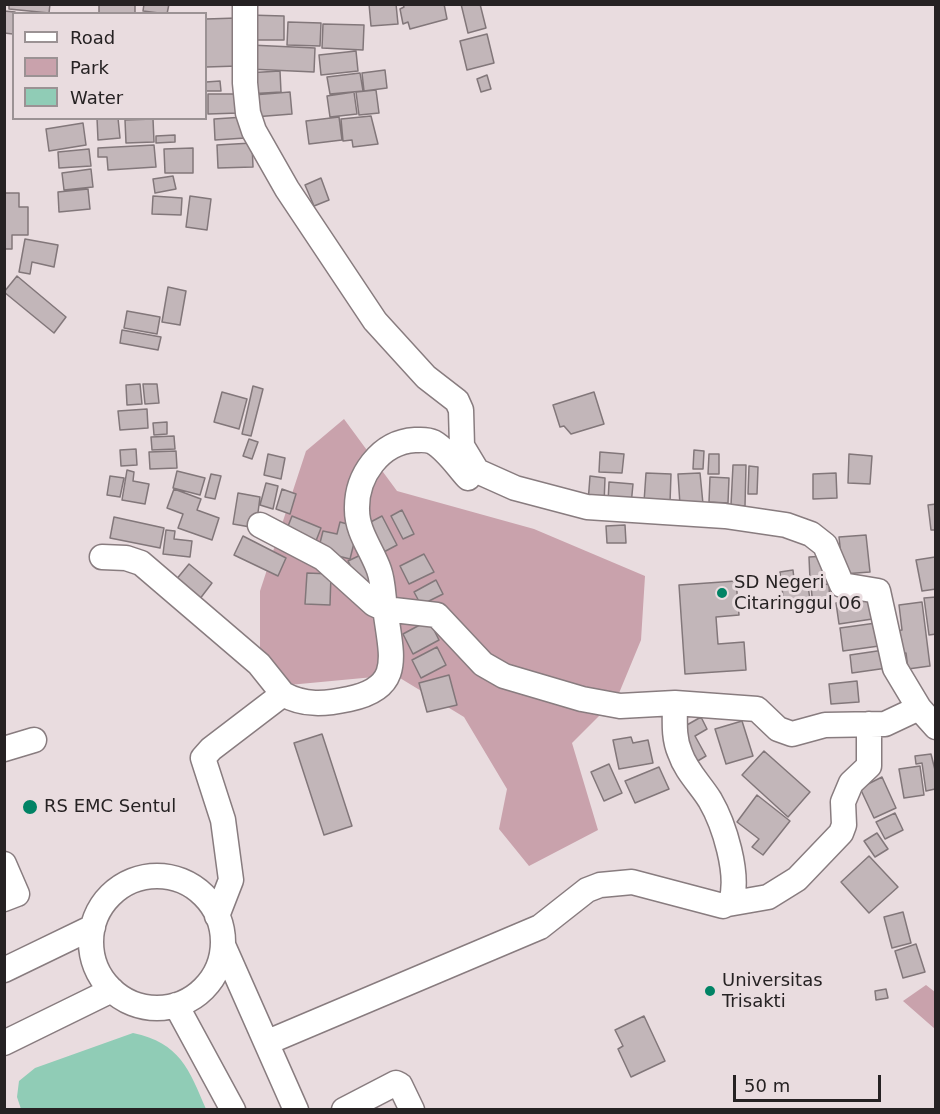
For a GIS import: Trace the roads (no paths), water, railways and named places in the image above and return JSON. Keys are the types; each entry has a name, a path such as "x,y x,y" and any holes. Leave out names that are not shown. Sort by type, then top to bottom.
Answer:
{"street":[{"path":"245,4 245,83 248,113 267,157 353,292 375,321 426,377 458,401 461,410 462,446 471,464 486,476 515,488 587,507 725,516 786,525 811,534 825,545 842,585 878,591 895,668 919,708 936,727"},
{"path":"102,557 126,558 141,564 252,658 283,694 293,700 334,703 361,698 375,692 387,679 392,662 380,571 358,524 357,510 366,474 383,451 406,441 426,440 446,452 478,486 489,489 515,488"},
{"path":"260,525 323,558 370,602 385,609 437,615 467,650 504,676 564,694 620,706 675,703 757,709 778,729 792,734 825,725 894,721 919,708"},
{"path":"218,916 231,880 223,820 203,758 211,749 283,694"},
{"path":"675,703 675,734 680,754 709,799 725,835 735,885 731,902 728,904"},
{"path":"268,1042 540,927 587,890 600,885 632,882 723,906 768,897 797,879 838,836 844,825 843,802 851,783 869,766 869,724"},
{"path":"4,749 34,740"},
{"path":"4,864 17,894 4,899"},
{"path":"223,945 221,958 209,982 200,992 176,1005 149,1008 136,1004 112,990 103,980 92,954 93,927 97,914 114,892 131,882 151,876 165,877 191,886 202,894 218,916 223,945 268,1042 296,1110"},
{"path":"4,969 93,927"},
{"path":"4,1043 112,990"},
{"path":"176,1005 233,1110"},
{"path":"355,1107 396,1083 400,1085 412,1110"}],"water":[{"path":"133,1033 162,1043 181,1060 206,1109 21,1109 17,1097 19,1081 35,1068"}],"place":[{"name":"SD Negeri Citaringgul 06","path":"722,593"},
{"name":"RS EMC Sentul","path":"30,807"},
{"name":"Universitas Trisakti","path":"710,991"}]}
